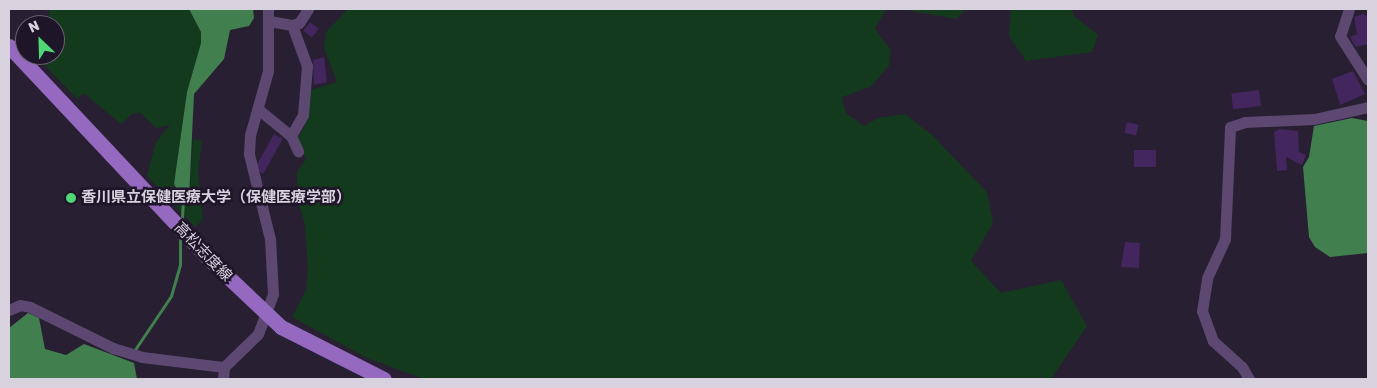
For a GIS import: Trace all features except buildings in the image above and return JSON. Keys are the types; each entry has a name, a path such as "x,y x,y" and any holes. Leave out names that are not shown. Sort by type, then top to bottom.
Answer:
{"main road":[{"name":"高松志度線","path":"9,46 207,257 281,327 315,347 384,379"}],"street":[{"path":"223,379 224,367 258,334 268,314 273,294 270,239 249,154 268,71 268,9"},
{"path":"269,21 292,25 299,23 308,9"},
{"path":"1349,9 1340,36 1368,80"},
{"path":"291,136 303,115 307,66 292,25"},
{"path":"1356,60 1368,55"},
{"path":"1248,379 1242,367 1213,341 1202,311 1207,278 1225,239 1230,127 1245,122 1314,119 1368,107"},
{"path":"258,109 291,136 298,151"},
{"path":"9,310 20,305 30,307 113,348 142,357 224,367"}],"shaded area":[{"path":"50,9 189,9 201,32 201,43 187,92 174,184 178,195 183,200 189,198 193,139 202,141 198,173 203,219 195,227 147,176 156,142 170,125 156,128 141,113 132,114 121,124 84,93 77,99 45,65 65,65 65,15 49,15"},
{"path":"189,9 253,9 254,18 249,26 230,30 224,59 194,94 189,198 183,200 174,184 187,92 201,43 201,32"},
{"path":"348,9 886,9 875,29 891,50 889,66 870,87 842,97 846,113 864,126 878,118 905,114 932,135 987,192 993,223 971,261 1001,293 1061,280 1087,326 1051,379 424,379 367,358 292,317 306,290 308,271 305,225 297,197 297,172 306,159 297,140 305,125 311,90 337,82 324,48 326,32"},
{"path":"901,9 966,9 956,19"},
{"path":"1011,9 1072,9 1074,16 1098,35 1092,52 1026,61 1009,36"},
{"path":"1352,118 1368,121 1368,253 1330,257 1315,247 1309,237 1303,167 1309,157 1314,126"},
{"path":"28,313 39,318 45,349 66,355 84,344 134,363 137,379 9,379 9,328"}],"waterway":[{"path":"182,218 183,200"},
{"path":"134,351 171,296 180,265 180,238"}],"place":[{"name":"香川県立保健医療大学（保健医療学部）","path":"71,198"}]}
